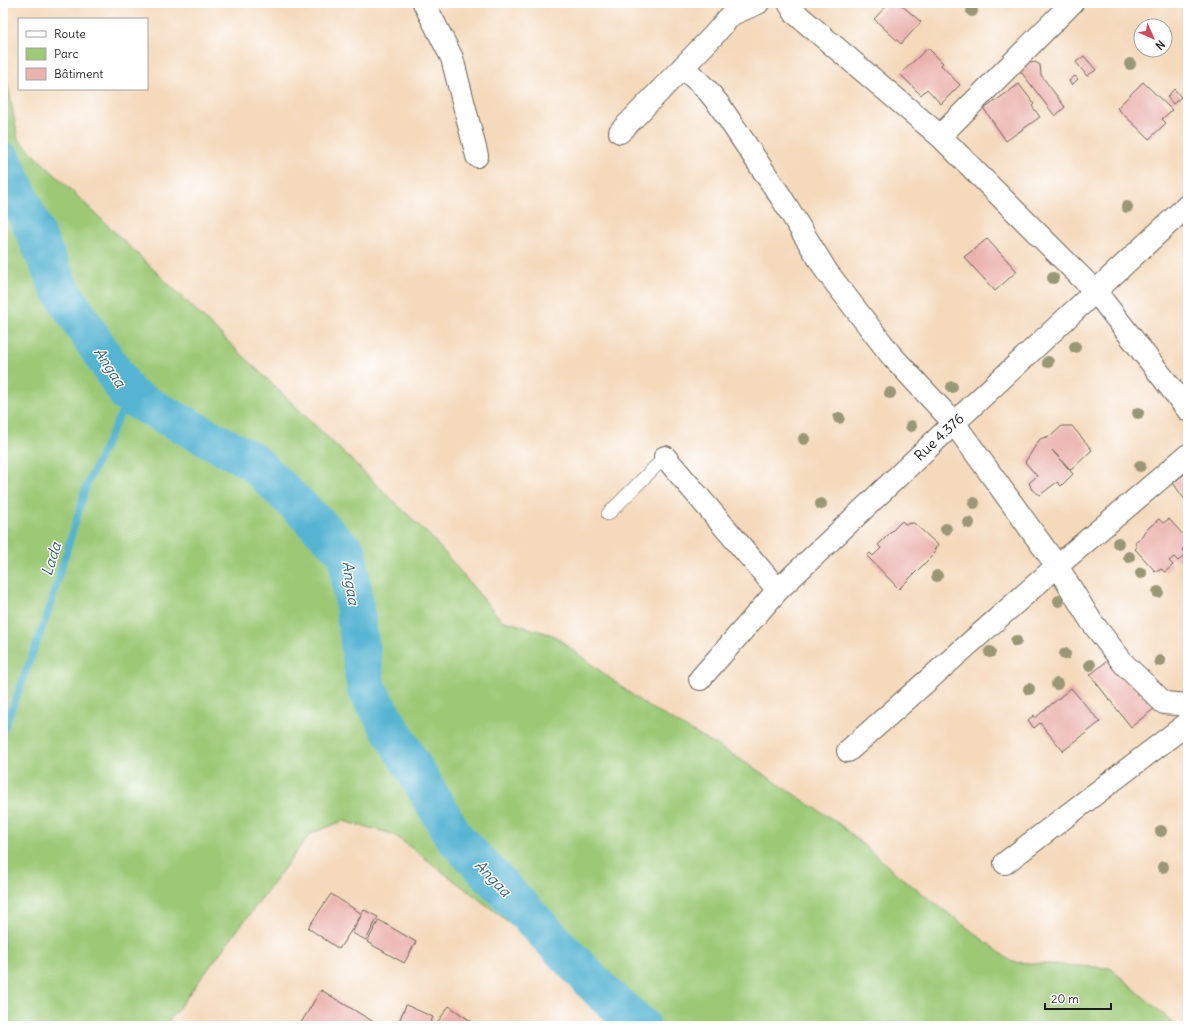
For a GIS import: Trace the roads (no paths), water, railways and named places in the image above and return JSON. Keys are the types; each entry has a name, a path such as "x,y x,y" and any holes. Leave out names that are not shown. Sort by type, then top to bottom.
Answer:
{"street":[{"path":"424,3 452,58 478,156"},
{"path":"620,132 732,14 758,3"},
{"path":"789,3 795,13 940,136 1096,292 1188,410"},
{"path":"940,136 1072,3"},
{"path":"683,67 708,91 720,106 781,197 827,272 891,355 954,423 1057,566 1091,622 1124,664 1164,703 1188,705"},
{"name":"Rue 4.376","path":"700,679 778,590 954,423 1188,205"},
{"path":"848,751 1057,566 1188,454"},
{"path":"665,457 778,590"},
{"path":"1005,863 1188,723"}],"lane":[{"path":"608,514 665,457"}],"waterway":[{"name":"Angaa","path":"3,161 59,287 129,396 252,461 347,553 366,688 455,838 606,996 641,1026"},
{"name":"Lada","path":"3,732 48,613 87,484 129,396"}]}
